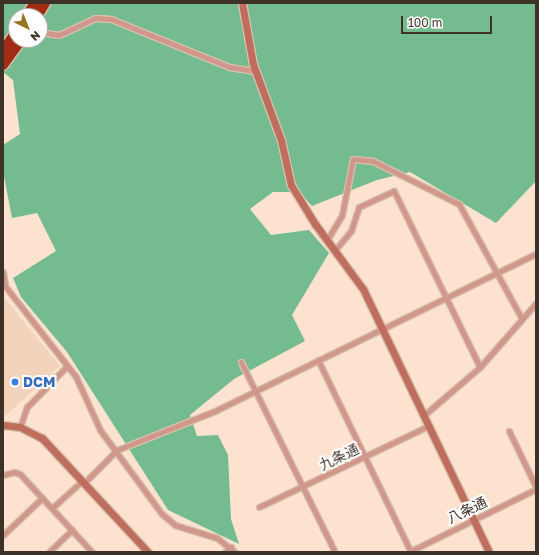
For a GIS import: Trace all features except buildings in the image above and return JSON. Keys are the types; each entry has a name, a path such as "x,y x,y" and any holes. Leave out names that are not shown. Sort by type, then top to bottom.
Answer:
{"highway":[{"path":"3,65 15,48"}],"street":[{"path":"242,3 255,70 281,140 291,185 327,240 363,289 489,552"},
{"path":"48,33 59,35 95,18 111,19 229,66 255,70"},
{"path":"327,240 342,215 351,167 357,157 459,204 522,320"},
{"path":"335,250 351,231 359,207 394,192 445,299 480,366"},
{"path":"52,508 83,482 117,450 255,391 498,274 536,254"},
{"path":"3,272 5,286 76,377 100,430 117,450 162,514 175,525 217,538 231,547 235,552"},
{"path":"423,416 480,366 536,303"},
{"path":"318,360 410,552"},
{"path":"241,362 335,552"},
{"path":"20,427 27,407 67,366"},
{"path":"3,425 20,427 42,438 148,552"},
{"name":"九条通","path":"259,507 303,488 428,426"},
{"path":"510,431 536,488"},
{"path":"3,474 14,472 20,474 92,552"},
{"name":"八条通","path":"410,552 536,488"},
{"path":"3,535 42,498"},
{"path":"49,552 72,530"},
{"path":"225,552 231,547"}],"shaded area":[{"path":"3,296 60,366 3,418"}],"green space":[{"path":"3,3 536,3 536,181 496,223 410,172 377,180 312,206 299,192 273,192 250,209 271,235 309,230 329,253 292,315 305,341 234,379 190,415 197,436 218,435 228,455 231,519 239,544 168,510 67,352 21,297 13,278 56,251 37,213 12,218 3,171 3,145 20,134 13,80 3,72"}],"place":[{"name":"DCM","path":"15,382"}]}
